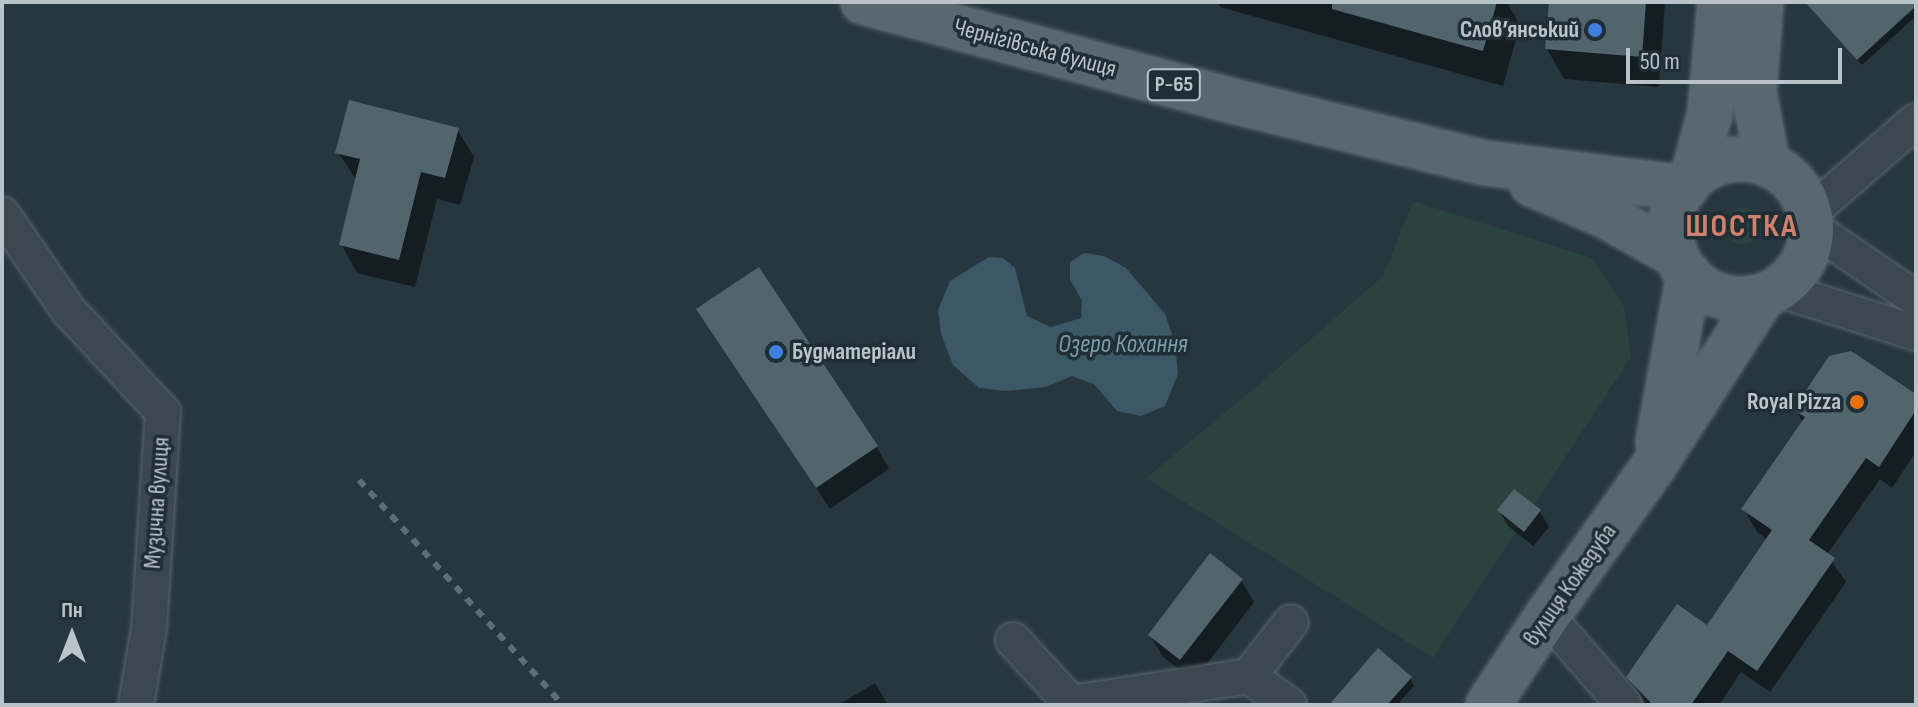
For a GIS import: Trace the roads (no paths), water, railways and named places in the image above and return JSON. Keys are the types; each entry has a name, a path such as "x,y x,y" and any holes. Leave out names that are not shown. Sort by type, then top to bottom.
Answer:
{"main road":[{"name":"Чернігівська вулиця","path":"863,2 1233,101 1486,163 1689,183"},
{"path":"1682,265 1672,220 1689,183 1710,113 1720,2"},
{"path":"1761,2 1754,93 1768,165"},
{"path":"1689,183 1709,167 1728,160 1749,159 1768,165 1795,184 1811,220 1806,255 1790,280 1771,292"},
{"name":"Чернігівська вулиця","path":"1486,163 1606,216 1682,265"},
{"name":"Р-65","path":"1682,265 1723,297 1743,299 1771,292"},
{"name":"вулиця Кожедуба","path":"1653,467 1682,265"},
{"name":"вулиця Кожедуба","path":"1488,705 1771,292"}],"street":[{"path":"1916,121 1811,220 1916,299"},
{"name":"Музична вулиця","path":"2,214 69,311 163,412 149,628 136,705"},
{"path":"1771,292 1916,333"},
{"path":"1547,616 1624,705"},
{"path":"1013,640 1071,703 1249,676 1291,622"},
{"path":"1249,676 1289,705"}],"water":[{"name":"Озеро Кохання","path":"1084,253 1104,256 1126,268 1165,314 1175,343 1178,374 1165,406 1141,416 1117,411 1094,384 1072,376 1046,387 1005,391 979,388 953,365 941,334 938,310 950,281 989,257 1003,258 1015,268 1027,316 1051,327 1081,318 1082,301 1070,279 1070,262"}],"railway":[{"path":"359,480 563,705"}],"place":[{"name":"Слов’янський","path":"1595,30"},
{"name":"Будматеріали","path":"776,352"},
{"name":"Royal Pizza","path":"1857,402"}],"district":[{"name":"ШОСТКА","path":"1742,227"}]}
